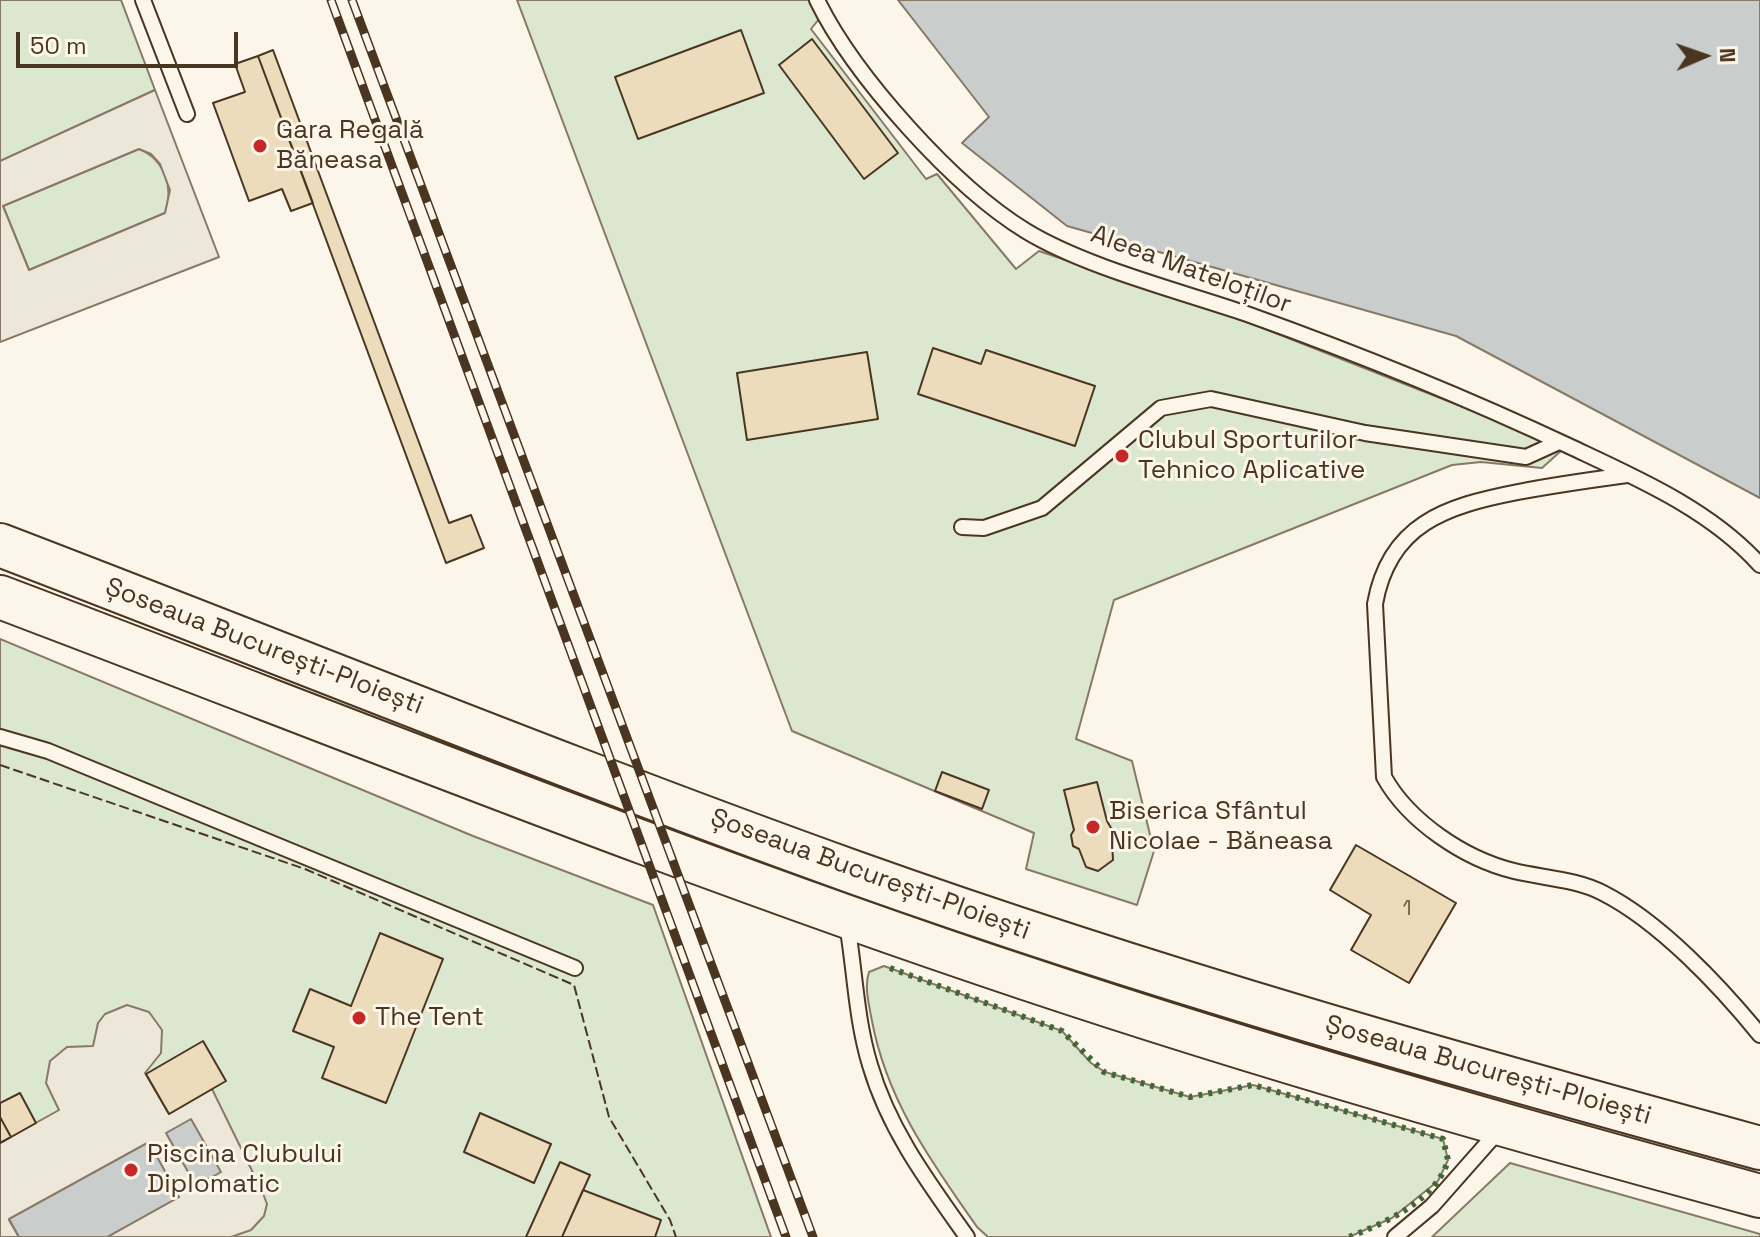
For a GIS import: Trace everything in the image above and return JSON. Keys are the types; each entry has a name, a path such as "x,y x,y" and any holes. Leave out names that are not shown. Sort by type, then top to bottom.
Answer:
{"main road":[{"name":"Șoseaua București-Ploiești","path":"0,545 707,817 1033,933 1485,1072 1760,1148"},
{"name":"Șoseaua București-Ploiești","path":"0,597 846,915 1113,1007 1760,1196"}],"lane":[{"path":"143,0 187,114"},
{"name":"Aleea Mateloților","path":"817,0 847,49 925,147 1025,230 1070,252 1265,321 1559,442 1630,475 1707,521 1760,565"},
{"path":"962,527 984,528 1042,508 1161,408 1211,399 1365,433 1526,457 1559,442"},
{"path":"1630,475 1562,483 1467,502 1426,521 1407,538 1379,579 1375,604 1384,777 1394,796 1418,817 1479,860 1577,884 1623,905 1713,983 1760,1035"},
{"path":"0,737 48,751 575,968"},
{"path":"846,915 861,1021 883,1101 920,1171 967,1237"},
{"path":"1395,1237 1432,1206 1505,1123"}],"green space":[{"path":"0,0 121,0 155,90 0,161"},
{"name":"Clubul Sporturilor Tehnico Aplicative","path":"517,0 810,0 819,19 811,29 926,179 937,174 1016,269 1039,251 1250,323 1563,449 1542,468 1481,462 1452,465 1114,600 1076,739 1132,761 1154,851 1137,905 1026,869 1034,833 792,731"},
{"path":"139,149 155,160 165,176 168,204 165,213 29,270 3,206"},
{"path":"0,639 473,836 653,905 771,1237 0,1237"},
{"path":"884,966 1062,1031 1091,1063 1105,1072 1190,1097 1253,1085 1443,1139 1448,1160 1438,1181 1392,1218 1349,1237 988,1237 977,1227 928,1154 888,1078 867,990 869,972"},
{"path":"1510,1163 1760,1234 1760,1237 1432,1237"}],"shaded area":[{"path":"898,0 1760,0 1760,498 1456,336 1067,226 962,143 989,117"},
{"path":"155,90 219,257 0,342 0,161","holes":["139,149 151,154 160,164 170,190 165,213 29,270 3,206"]},
{"path":"127,1005 149,1012 162,1030 161,1053 145,1073 169,1114 212,1089 262,1191 267,1204 264,1216 251,1230 231,1237 107,1237 179,1197 9,1220 19,1237 0,1237 0,1143 59,1110 46,1083 50,1061 67,1047 93,1046 98,1023 105,1014"},
{"path":"191,1119 221,1172 196,1186 166,1133"},
{"name":"Piscina Clubului Diplomatic","path":"149,1142 179,1197 107,1237 19,1237 9,1219"}],"building":[{"path":"741,30 764,93 638,139 615,77"},
{"path":"812,39 898,153 864,179 779,65"},
{"path":"273,50 449,523 471,515 484,548 446,563 258,56"},
{"name":"Gara Regală Băneasa","path":"258,56 313,203 291,211 282,189 249,201 213,103 245,92 235,64"},
{"path":"933,348 981,364 986,350 1095,386 1075,446 918,394"},
{"path":"867,352 878,419 747,440 737,373"},
{"path":"942,772 989,790 982,809 935,791"},
{"name":"Biserica Sfântul Nicolae - Băneasa","path":"1097,782 1107,821 1115,835 1112,841 1113,860 1098,871 1086,867 1079,849 1073,846 1071,835 1074,830 1064,790"},
{"path":"1356,845 1456,903 1409,983 1351,950 1371,915 1330,890"},
{"name":"The Tent","path":"380,933 443,959 386,1103 322,1078 334,1047 293,1031 310,989 351,1006"},
{"path":"203,1041 226,1081 169,1114 146,1074"},
{"path":"20,1093 36,1123 11,1137 0,1117 0,1103"},
{"path":"480,1113 551,1144 534,1183 464,1152"},
{"path":"0,1117 11,1137 0,1143"},
{"path":"560,1162 590,1175 562,1237 526,1237"},
{"path":"583,1190 661,1220 655,1237 562,1237"}],"railway":[{"path":"331,0 786,1237"},
{"path":"352,0 813,1237"}],"hedge":[{"path":"890,968 1062,1031 1104,1072 1190,1097 1253,1085 1443,1139 1448,1160 1433,1187 1393,1217 1349,1237"}],"fence":[{"path":"0,765 305,869 574,985 609,1117 670,1220 676,1237"}],"place":[{"name":"Gara Regală Băneasa","path":"260,146"},
{"name":"Clubul Sporturilor Tehnico Aplicative","path":"1122,456"},
{"name":"Biserica Sfântul Nicolae - Băneasa","path":"1093,827"},
{"name":"The Tent","path":"359,1018"},
{"name":"Piscina Clubului Diplomatic","path":"131,1170"}]}
